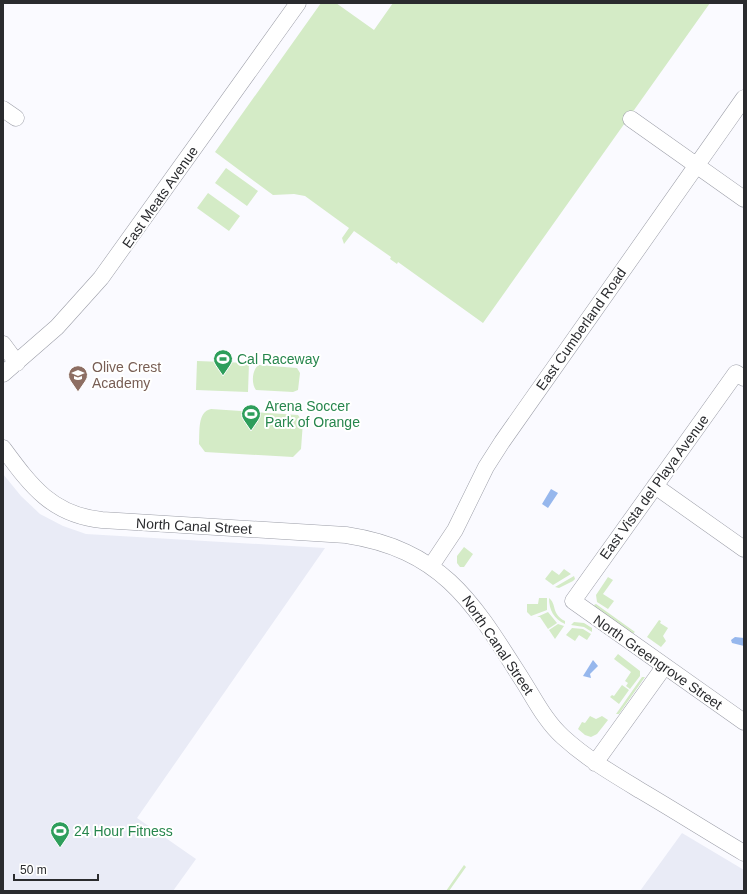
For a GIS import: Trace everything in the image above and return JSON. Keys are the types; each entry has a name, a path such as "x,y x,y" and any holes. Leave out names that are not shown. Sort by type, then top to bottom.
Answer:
{"street":[{"name":"East Meats Avenue","path":"3,374 72,312 109,269 298,3"},
{"name":"East Cumberland Road","path":"430,566 456,530 486,467 502,442 744,98"},
{"path":"632,119 744,199"},
{"path":"3,344 17,363"},
{"name":"East Vista del Playa Avenue","path":"572,601 655,486 740,376"},
{"name":"North Canal Street","path":"3,448 36,490 52,504 78,516 102,520 346,535 393,546 430,566 459,589 475,607 557,731 595,763 744,853"},
{"path":"655,486 744,549"},
{"name":"North Greengrove Street","path":"572,601 744,722"},
{"path":"595,763 664,666"}],"shaded area":[{"path":"3,474 21,496 40,514 63,526 86,534 325,548 137,818 196,859 173,891 3,891"},
{"path":"682,833 744,870 744,891 640,891"}],"green space":[{"path":"321,3 336,3 374,30 393,3 710,3 483,323 398,262 397,264 390,259 391,257 354,231 344,244 342,238 349,228 305,196 294,194 273,195 215,152"},
{"path":"226,168 258,191 247,206 215,183"},
{"path":"208,193 240,216 229,231 197,208"},
{"name":"Cal Raceway","path":"197,361 249,363 248,392 196,390"},
{"path":"259,365 297,368 300,373 298,390 293,392 256,390 253,384 253,377 255,370"},
{"name":"Arena Soccer Park of Orange","path":"211,409 298,415 303,422 301,449 293,457 205,452 199,444 200,423 203,414"},
{"path":"464,547 473,554 464,567 460,567 457,563 457,556"},
{"path":"564,569 571,574 553,585 545,579 552,570 559,575"},
{"path":"574,576 575,579 573,581 559,588 555,587"},
{"path":"608,577 613,580 603,594 614,601 608,609 597,602 596,595"},
{"path":"539,598 547,598 547,610 531,616 527,612 527,604 538,604"},
{"path":"549,598 558,615 565,621 565,624 558,620 553,614"},
{"path":"596,604 635,632 632,634 595,607 594,605"},
{"path":"548,612 557,623 548,629 540,617 537,617"},
{"path":"659,620 661,621 660,623 668,628 663,636 666,641 661,647 647,637"},
{"path":"574,622 584,623 592,628 592,632 584,627 571,625"},
{"path":"558,624 564,626 555,639 549,630"},
{"path":"572,628 583,629 591,634 587,640 579,635 575,641 566,635"},
{"path":"618,654 640,671 640,676 630,689 626,686 628,683 625,681 631,672 614,659"},
{"path":"642,677 645,677 619,714 616,714"},
{"path":"622,685 629,690 619,704 610,697 612,695 614,696"},
{"path":"590,716 596,719 602,716 608,720 597,734 591,737 585,735 578,729 582,722 585,723"},
{"path":"464,865 466,867 449,891 446,891"}],"water":[{"path":"551,489 558,493 548,508 542,504"},
{"path":"735,637 744,638 744,646 732,643 731,640"},
{"path":"593,660 598,666 590,674 591,678 583,676"}],"place":[{"name":"Cal Raceway","path":"223,376"},
{"name":"Olive Crest Academy","path":"78,392"},
{"name":"Arena Soccer Park of Orange","path":"251,431"},
{"name":"24 Hour Fitness","path":"60,848"}]}
